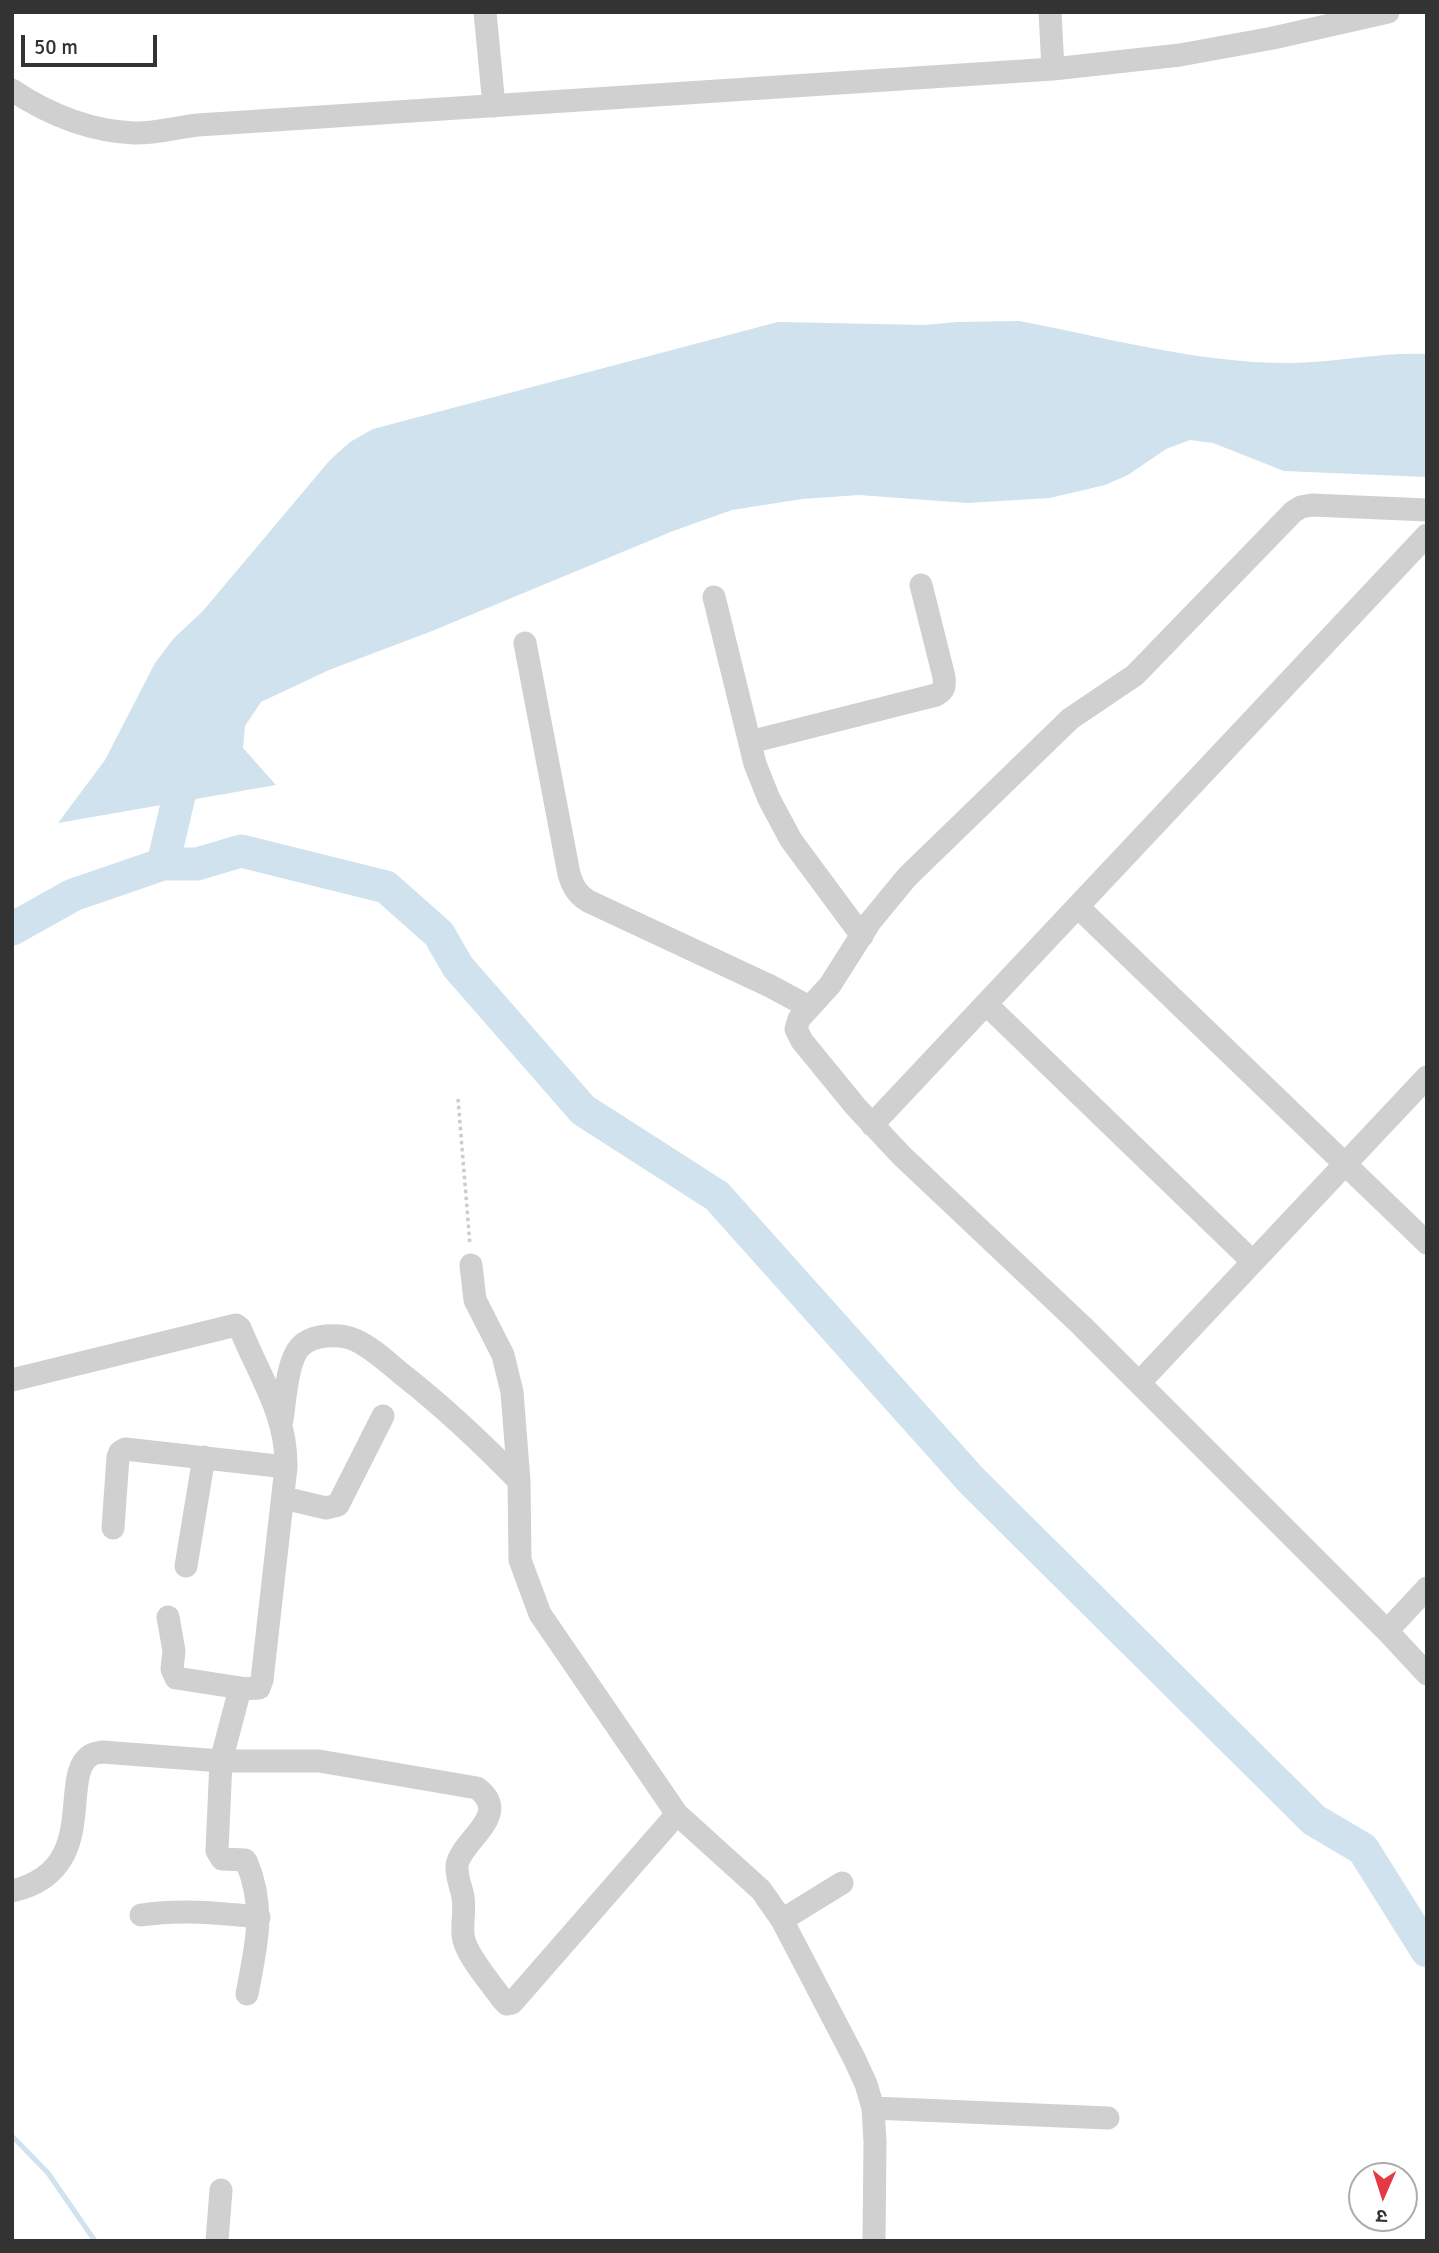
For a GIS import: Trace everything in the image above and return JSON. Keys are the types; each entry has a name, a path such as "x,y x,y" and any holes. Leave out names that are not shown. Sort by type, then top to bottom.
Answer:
{"street":[{"path":"485,12 494,106"},
{"path":"1050,12 1053,69"},
{"path":"12,90 30,102 84,125 135,133 198,125 1053,69 1180,55 1273,38 1388,12"},
{"path":"1427,510 1312,505 1293,512 1135,675 1070,719 907,877 884,904 830,985 797,1023 798,1035 872,1125 1139,1382 1427,1674"},
{"path":"872,1125 1427,535"},
{"path":"750,742 942,692 944,677 921,585"},
{"path":"715,597 755,764 769,799 791,840 862,936"},
{"path":"525,643 569,874 579,895 809,1007"},
{"path":"1078,907 1427,1243"},
{"path":"986,1004 1252,1261"},
{"path":"1139,1382 1427,1077"},
{"path":"471,1265 475,1300 503,1355 512,1392 519,1481 520,1560 540,1614 677,1814 761,1890 782,1920 858,2067 873,2108 874,2241"},
{"path":"12,1380 236,1325 240,1328 253,1362 273,1398 286,1448 284,1498 261,1685 254,1690 176,1678 172,1669 174,1651 168,1617"},
{"path":"281,1423 297,1349 306,1341 323,1336 341,1336 355,1340 376,1353 432,1398 469,1430 519,1481"},
{"path":"284,1498 326,1508 338,1505 383,1416"},
{"path":"113,1528 120,1451 133,1448 286,1467"},
{"path":"186,1566 204,1457"},
{"path":"1387,1631 1427,1588"},
{"path":"241,1688 221,1762 217,1851 222,1859 244,1860 247,1863 259,1917 247,1994"},
{"path":"12,1891 36,1882 53,1868 66,1851 72,1835 83,1764 91,1755 102,1752 221,1762 319,1760 477,1788 486,1794 488,1816 457,1867 464,1901 463,1935 468,1951 507,2004 517,1999 677,1814"},
{"path":"782,1920 842,1883"},
{"path":"141,1915 190,1910 259,1917"},
{"path":"873,2108 1108,2118"},
{"path":"217,2241 221,2190"}],"path":[{"path":"458,1099 471,1265"}],"water":[{"path":"1019,321 1190,355 1259,362 1293,363 1393,354 1427,354 1427,477 1284,471 1213,443 1190,440 1166,449 1128,475 1105,485 1050,498 967,503 859,495 802,499 732,510 673,531 432,631 329,670 261,702 245,726 243,748 276,785 58,823 105,760 155,663 174,638 202,612 330,460 350,442 373,429 778,322 925,325"}],"waterway":[{"path":"163,864 179,796 195,763"},
{"path":"12,929 73,895 163,864 197,864 241,851 386,887 439,934 458,967 583,1110 717,1196 972,1481 1314,1820 1363,1849 1427,1951"},
{"path":"12,2136 48,2173 95,2241"}]}
